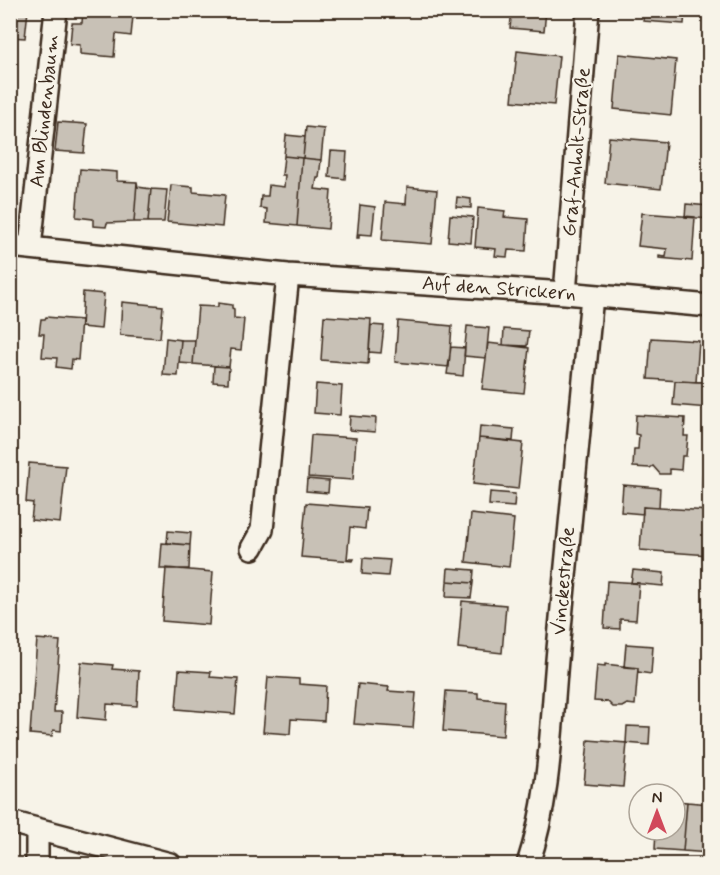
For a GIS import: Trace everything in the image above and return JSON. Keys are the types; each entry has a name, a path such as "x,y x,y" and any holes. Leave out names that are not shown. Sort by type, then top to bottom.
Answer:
{"street":[{"name":"Am Blindenbaum","path":"20,246 56,10"},
{"name":"Graf-Anholt-Straße","path":"565,293 588,10"},
{"name":"Auf den Strickern","path":"20,246 288,275 565,293 710,306"},
{"path":"252,548 262,530 288,275"},
{"name":"Vinckestraße","path":"528,864 538,834 547,778 555,672 592,296"},
{"path":"10,822 170,864"},
{"path":"37,830 37,864"}],"building":[{"path":"10,10 28,10 25,38 10,37"},
{"path":"83,10 125,10 125,16 133,16 131,36 116,34 114,57 80,54 80,45 70,44 72,23 82,23"},
{"path":"512,10 546,10 544,31 510,28"},
{"path":"644,10 688,10 685,11 684,24 643,21"},
{"path":"517,51 559,56 554,105 512,101"},
{"path":"619,54 676,60 671,115 614,109"},
{"path":"58,122 87,124 84,153 55,151"},
{"path":"306,127 324,129 321,160 303,158"},
{"path":"286,135 305,137 303,158 284,156"},
{"path":"609,137 666,142 661,189 605,183"},
{"path":"331,151 347,152 345,179 329,177"},
{"path":"10,152 16,152 13,196 10,195"},
{"path":"284,156 302,158 297,226 266,223 267,209 260,208 261,196 268,196 269,185 284,187 285,175 282,175"},
{"path":"302,158 321,160 315,189 331,191 328,229 297,226"},
{"path":"80,169 117,172 117,181 137,182 134,222 107,223 106,227 93,226 93,219 76,217"},
{"path":"137,182 138,187 151,189 148,222 134,222"},
{"path":"171,185 193,187 193,192 225,195 222,227 167,222"},
{"path":"407,187 437,190 432,244 382,240 385,202 406,204"},
{"path":"151,189 167,190 164,222 148,222"},
{"path":"457,197 471,199 471,208 456,207"},
{"path":"686,204 710,206 710,219 685,217"},
{"path":"360,205 375,207 372,235 359,234 357,238"},
{"path":"478,208 505,211 504,217 528,219 526,251 508,250 507,257 495,256 496,249 475,247"},
{"path":"642,213 695,217 692,261 659,258 659,256 666,257 667,249 638,246"},
{"path":"450,215 473,217 471,243 448,241"},
{"path":"83,292 104,294 101,329 81,327"},
{"path":"122,302 163,306 160,338 120,335"},
{"path":"218,303 232,305 234,318 244,319 241,350 231,349 229,367 193,364 198,306 218,307"},
{"path":"324,316 371,319 368,364 321,360"},
{"path":"46,317 81,320 78,360 72,359 71,369 56,367 57,358 42,357 44,334 39,334 41,319"},
{"path":"398,321 452,326 449,367 395,362"},
{"path":"371,325 384,326 381,353 369,352"},
{"path":"467,326 489,328 486,358 464,356"},
{"path":"504,329 529,331 527,346 503,345"},
{"path":"166,338 181,340 178,376 163,375"},
{"path":"651,338 699,341 696,382 648,379"},
{"path":"181,340 195,340 193,364 179,363"},
{"path":"488,343 529,348 524,393 482,389"},
{"path":"451,347 465,348 463,376 447,374"},
{"path":"214,366 229,367 228,383 213,382"},
{"path":"675,381 710,382 709,408 673,405"},
{"path":"316,384 342,386 340,415 314,413"},
{"path":"636,415 685,418 684,436 688,436 686,456 682,456 681,470 670,469 670,474 660,474 653,466 650,468 633,467 634,449 638,449 639,435 635,434"},
{"path":"350,416 376,418 375,432 349,430"},
{"path":"480,426 514,429 513,441 479,438"},
{"path":"311,435 356,438 353,480 308,477"},
{"path":"479,438 523,443 518,489 473,484"},
{"path":"29,463 66,466 60,523 31,520 33,503 26,502"},
{"path":"703,466 710,466 710,490 702,489"},
{"path":"307,479 329,481 328,493 306,491"},
{"path":"623,485 660,488 659,508 643,507 643,514 621,512"},
{"path":"490,492 515,494 514,507 489,505"},
{"path":"306,503 367,508 365,529 350,527 347,559 354,559 353,561 301,557"},
{"path":"643,507 710,511 709,555 640,550"},
{"path":"471,514 514,519 509,567 466,562"},
{"path":"168,531 191,533 190,545 167,543"},
{"path":"162,543 190,545 189,569 160,569"},
{"path":"363,558 390,560 388,576 362,574"},
{"path":"166,568 213,572 209,625 162,621"},
{"path":"448,568 474,570 473,583 447,581"},
{"path":"633,570 664,573 663,586 631,583"},
{"path":"447,581 473,583 471,598 446,597"},
{"path":"607,581 639,583 636,620 620,619 620,629 604,628"},
{"path":"462,601 506,605 502,653 458,648"},
{"path":"37,639 60,641 54,712 62,712 61,731 53,730 52,736 30,734"},
{"path":"626,644 653,646 651,674 638,672 638,668 624,667"},
{"path":"81,662 113,665 112,669 139,671 137,706 107,704 106,720 77,717"},
{"path":"605,664 638,668 635,705 613,707 608,702 594,701 597,665 605,666"},
{"path":"179,670 211,672 210,677 238,679 235,714 176,709"},
{"path":"268,677 299,679 299,684 326,686 324,721 291,719 290,734 263,732"},
{"path":"358,684 389,687 388,691 416,693 413,728 354,724"},
{"path":"446,691 478,693 478,698 505,701 503,736 443,731"},
{"path":"627,726 650,727 649,745 626,743"},
{"path":"588,740 627,743 623,787 584,784"},
{"path":"687,802 710,804 710,853 683,851 684,842 687,842"},
{"path":"655,842 684,842 683,851 655,849"}]}
